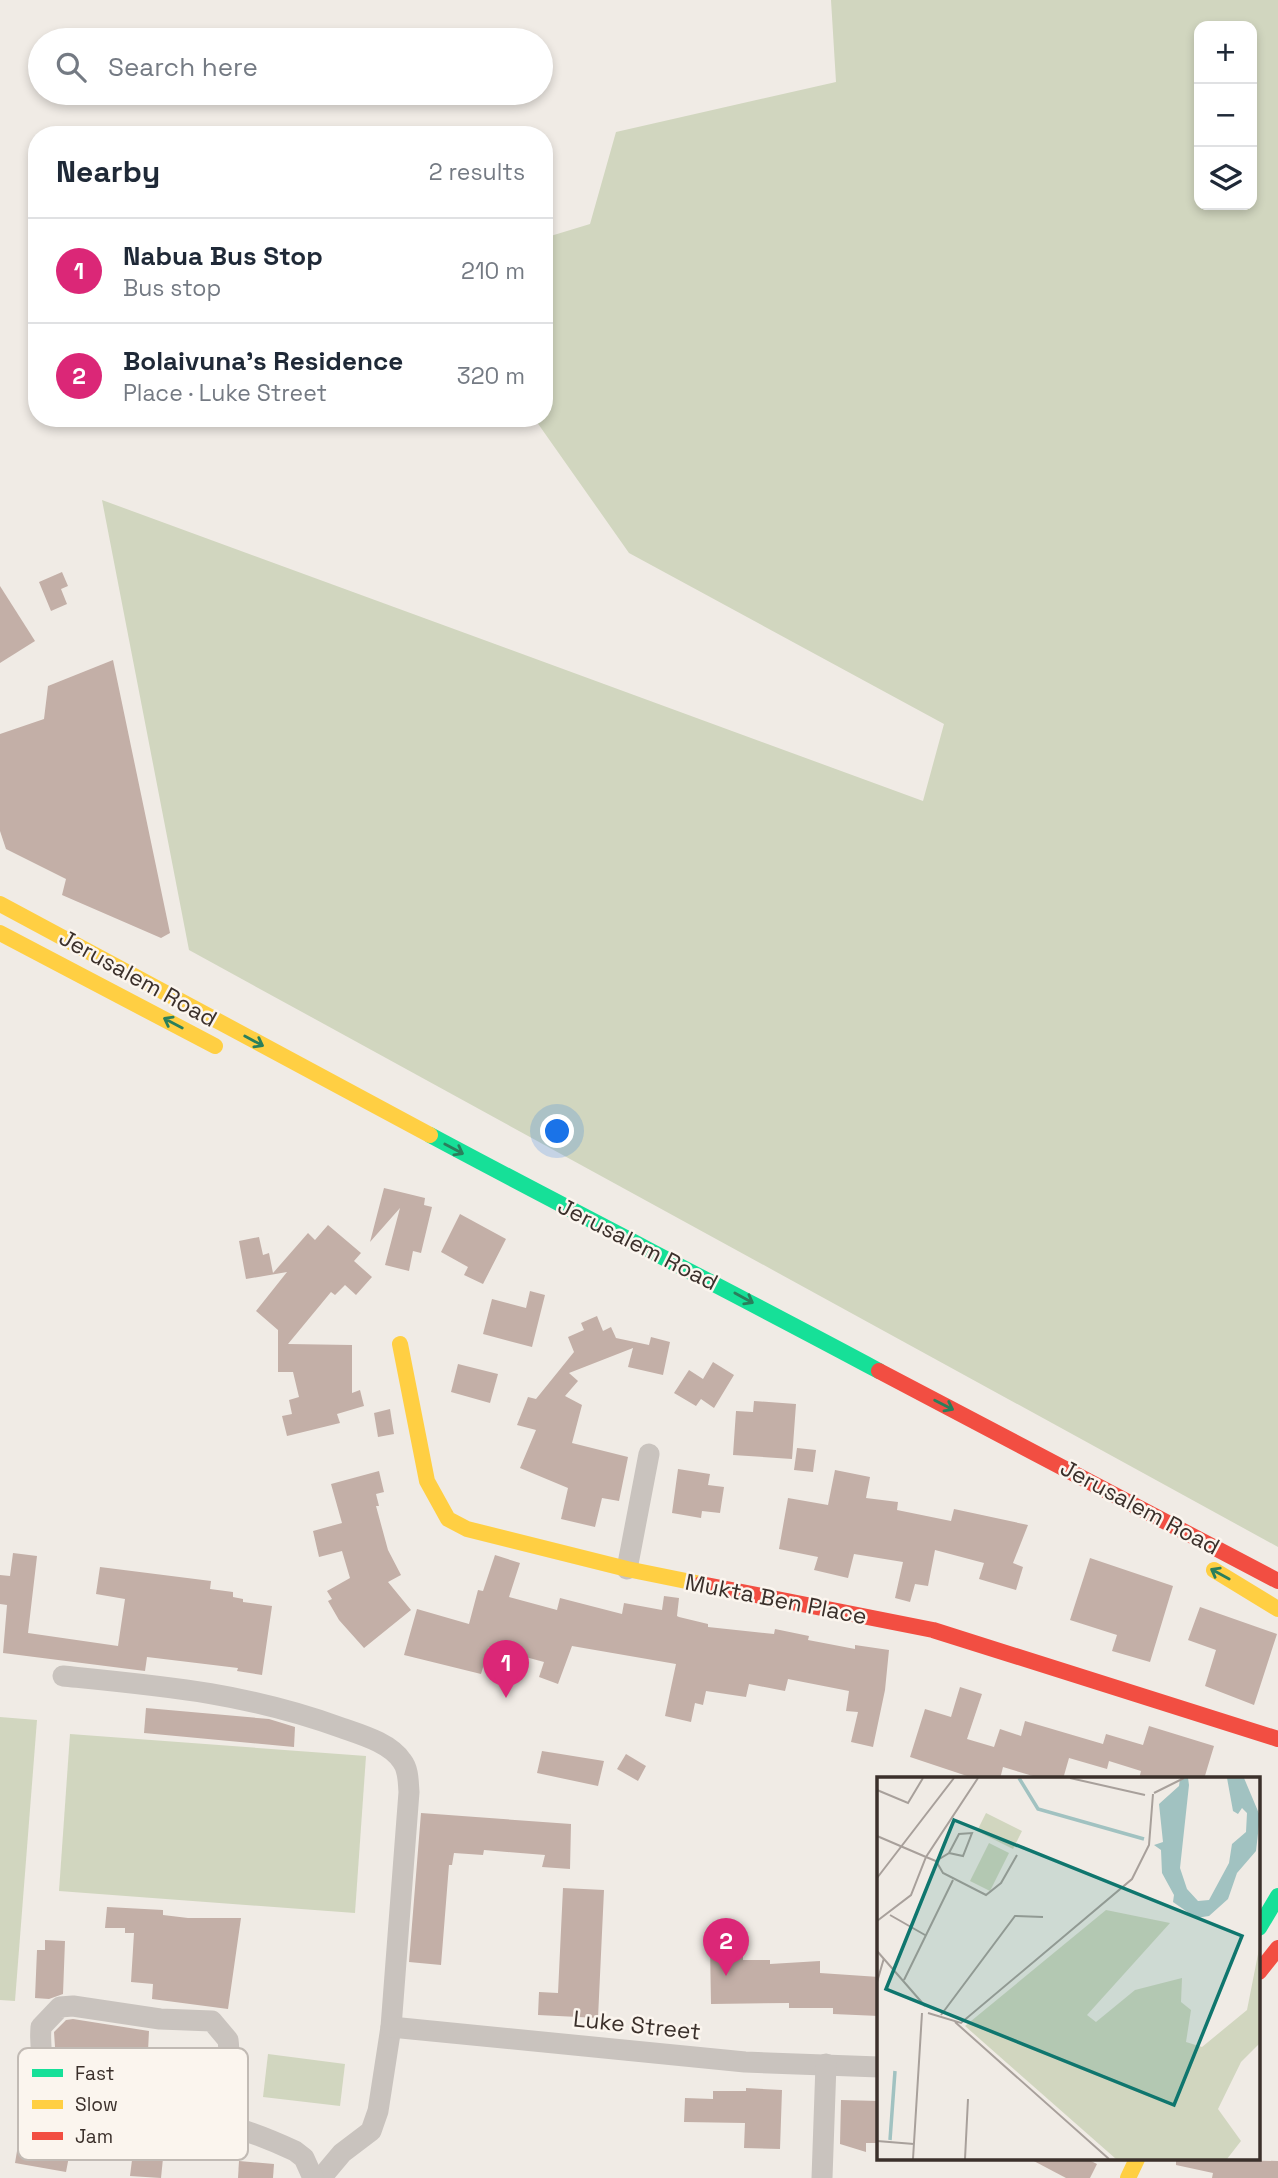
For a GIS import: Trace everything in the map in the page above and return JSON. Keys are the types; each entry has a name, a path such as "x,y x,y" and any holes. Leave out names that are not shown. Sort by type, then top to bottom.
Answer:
{"main road":[{"name":"Jerusalem Road","path":"0,904 561,1206 730,1290 878,1371 1278,1581"},
{"name":"Jerusalem Road","path":"0,933 234,1056"},
{"name":"Mukta Ben Place","path":"400,1344 427,1481 448,1519 467,1529 627,1569 933,1630 1278,1739"},
{"name":"Jerusalem Road","path":"1196,1561 1278,1609"},
{"path":"1260,1926 1278,1896"},
{"path":"1260,1971 1278,1948"},
{"path":"1128,2178 1137,2160"}],"street":[{"path":"627,1569 649,1454"},
{"path":"63,1676 215,1692 289,1709 366,1737 387,1747 402,1760 408,1774 409,1792 391,2027 378,2111 371,2131 342,2153 321,2178"},
{"path":"41,2048 41,2027 60,2007 74,2006 160,2019 212,2021 228,2040 228,2048"},
{"name":"Luke Street","path":"391,2027 745,2062 877,2067"},
{"path":"822,2178 825,2064"},
{"path":"248,2133 295,2151 304,2158 313,2178"}],"green space":[{"path":"831,0 1278,0 1278,1547 189,950 102,500 923,801 944,724 629,553 540,427 553,427 553,235 590,224 616,132 836,82"},
{"path":"0,1717 37,1720 15,2001 0,2000"},
{"path":"70,1734 366,1756 355,1913 59,1891"},
{"path":"268,2054 345,2064 340,2106 263,2097"}],"building":[{"path":"62,572 68,586 61,589 67,604 51,611 39,582"},
{"path":"0,586 35,641 0,663"},
{"path":"113,660 170,933 161,938 62,895 66,879 6,849 0,831 0,734 44,719 48,686"},
{"path":"384,1188 425,1198 424,1205 432,1207 421,1253 413,1251 409,1271 385,1265 400,1208 370,1242"},
{"path":"460,1214 506,1239 483,1284 464,1275 468,1267 441,1252"},
{"path":"328,1225 361,1253 354,1261 372,1277 356,1295 345,1285 335,1295 331,1292 288,1344 352,1345 352,1393 360,1390 364,1406 337,1414 340,1423 287,1436 282,1416 292,1414 289,1400 299,1397 293,1372 278,1372 278,1330 256,1311 287,1272 246,1279 239,1241 259,1237 263,1255 269,1253 273,1273 308,1233 315,1240"},
{"path":"530,1291 545,1295 532,1347 483,1334 492,1299 526,1308"},
{"path":"597,1316 603,1331 611,1327 616,1338 649,1345 651,1337 670,1342 663,1375 628,1367 633,1348 569,1373 578,1381 565,1396 582,1405 572,1443 628,1457 619,1501 602,1498 595,1527 561,1519 568,1488 520,1468 536,1430 517,1425 528,1397 536,1399 574,1352 568,1337 584,1330 581,1323"},
{"path":"713,1362 734,1375 714,1408 701,1399 696,1406 674,1393 689,1370 703,1379"},
{"path":"458,1364 498,1374 490,1403 451,1392"},
{"path":"754,1401 796,1404 792,1459 733,1455 736,1411 753,1412"},
{"path":"390,1409 394,1434 378,1437 374,1413"},
{"path":"797,1448 816,1450 813,1472 794,1470"},
{"path":"678,1469 710,1474 708,1485 724,1487 720,1513 702,1511 701,1518 672,1513"},
{"path":"835,1470 870,1477 866,1498 898,1502 897,1510 951,1521 954,1509 1028,1525 1013,1563 1023,1567 1016,1590 979,1579 984,1563 935,1550 928,1586 915,1584 910,1602 895,1598 903,1562 854,1554 848,1578 814,1570 818,1557 779,1549 788,1498 828,1505"},
{"path":"379,1471 384,1492 376,1494 379,1506 376,1506 388,1550 401,1575 388,1582 411,1610 364,1648 339,1620 328,1601 332,1599 327,1591 350,1578 342,1551 319,1557 313,1531 342,1523 331,1484"},
{"path":"13,1553 37,1556 28,1633 118,1646 125,1599 96,1594 100,1567 211,1581 210,1589 233,1592 233,1597 243,1599 243,1602 272,1606 262,1675 237,1671 238,1668 147,1657 145,1671 3,1653 7,1605 0,1604 0,1575 10,1576"},
{"path":"495,1555 520,1563 509,1597 557,1610 560,1598 622,1614 624,1603 662,1610 664,1596 679,1598 677,1616 708,1624 708,1627 774,1634 775,1629 809,1636 808,1640 855,1649 855,1645 889,1650 885,1690 873,1747 851,1742 858,1712 846,1711 849,1691 788,1679 785,1691 749,1684 746,1697 706,1691 703,1705 695,1703 691,1722 665,1716 676,1664 572,1646 558,1684 539,1677 544,1662 489,1647 481,1674 404,1655 417,1609 469,1624 478,1590 483,1591"},
{"path":"1090,1558 1173,1586 1150,1662 1112,1651 1117,1635 1070,1620"},
{"path":"1200,1607 1277,1634 1254,1705 1205,1686 1216,1650 1188,1640"},
{"path":"960,1687 982,1694 967,1739 994,1747 1000,1729 1021,1736 1025,1721 1103,1744 1106,1734 1143,1745 1149,1726 1214,1746 1205,1777 1140,1777 1141,1771 1109,1761 1107,1769 1069,1758 1064,1777 1036,1777 1003,1767 1000,1777 970,1777 910,1757 925,1709 951,1717"},
{"path":"146,1708 269,1719 295,1727 294,1747 144,1733"},
{"path":"542,1751 604,1761 598,1786 537,1773"},
{"path":"626,1754 646,1766 638,1781 617,1769"},
{"path":"421,1813 571,1824 570,1869 542,1867 545,1855 484,1850 483,1855 454,1853 452,1865 449,1865 441,1965 409,1962"},
{"path":"563,1888 604,1890 598,2018 538,2015 539,1992 558,1993"},
{"path":"107,1907 163,1910 163,1915 188,1918 241,1918 228,2009 152,1999 153,1984 131,1982 134,1933 125,1933 125,1928 105,1928"},
{"path":"45,1940 65,1941 63,1994 49,1999 35,1998 37,1950 45,1950"},
{"path":"710,1945 728,1946 728,1951 743,1952 743,1960 770,1960 770,1964 820,1961 820,1973 877,1977 877,2016 833,2014 833,2008 789,2008 789,2003 711,2004"},
{"path":"66,2020 149,2031 148,2048 55,2047 54,2032"},
{"path":"746,2088 782,2090 780,2149 744,2148 745,2123 684,2122 685,2098 713,2099 713,2091 746,2091"},
{"path":"841,2100 877,2101 877,2143 866,2143 866,2152 840,2144"},
{"path":"18,2145 18,2160 68,2160 66,2172 15,2163"},
{"path":"132,2160 163,2160 161,2178 130,2176"},
{"path":"1032,2160 1089,2160 1097,2164 1090,2178 1066,2178"},
{"path":"1176,2160 1278,2161 1278,2178 1212,2178 1213,2173 1176,2165"},
{"path":"239,2161 274,2164 273,2178 238,2178"}],"traffic: fast":[{"path":"430,1135 879,1371"},
{"path":"1260,1926 1278,1896"}],"traffic: slow":[{"path":"0,904 430,1135"},
{"path":"0,933 215,1046"},
{"path":"400,1344 427,1481 448,1519 467,1529 627,1569 701,1584"},
{"path":"1214,1570 1278,1609"},
{"path":"1128,2178 1137,2160"}],"traffic: jam":[{"path":"879,1371 1278,1581"},
{"path":"701,1584 933,1630 1278,1739"},
{"path":"1260,1971 1278,1948"}],"place":[{"name":"Nabua Bus Stop","path":"506,1698"},
{"name":"Bolaivuna's Residence","path":"726,1976"}]}
